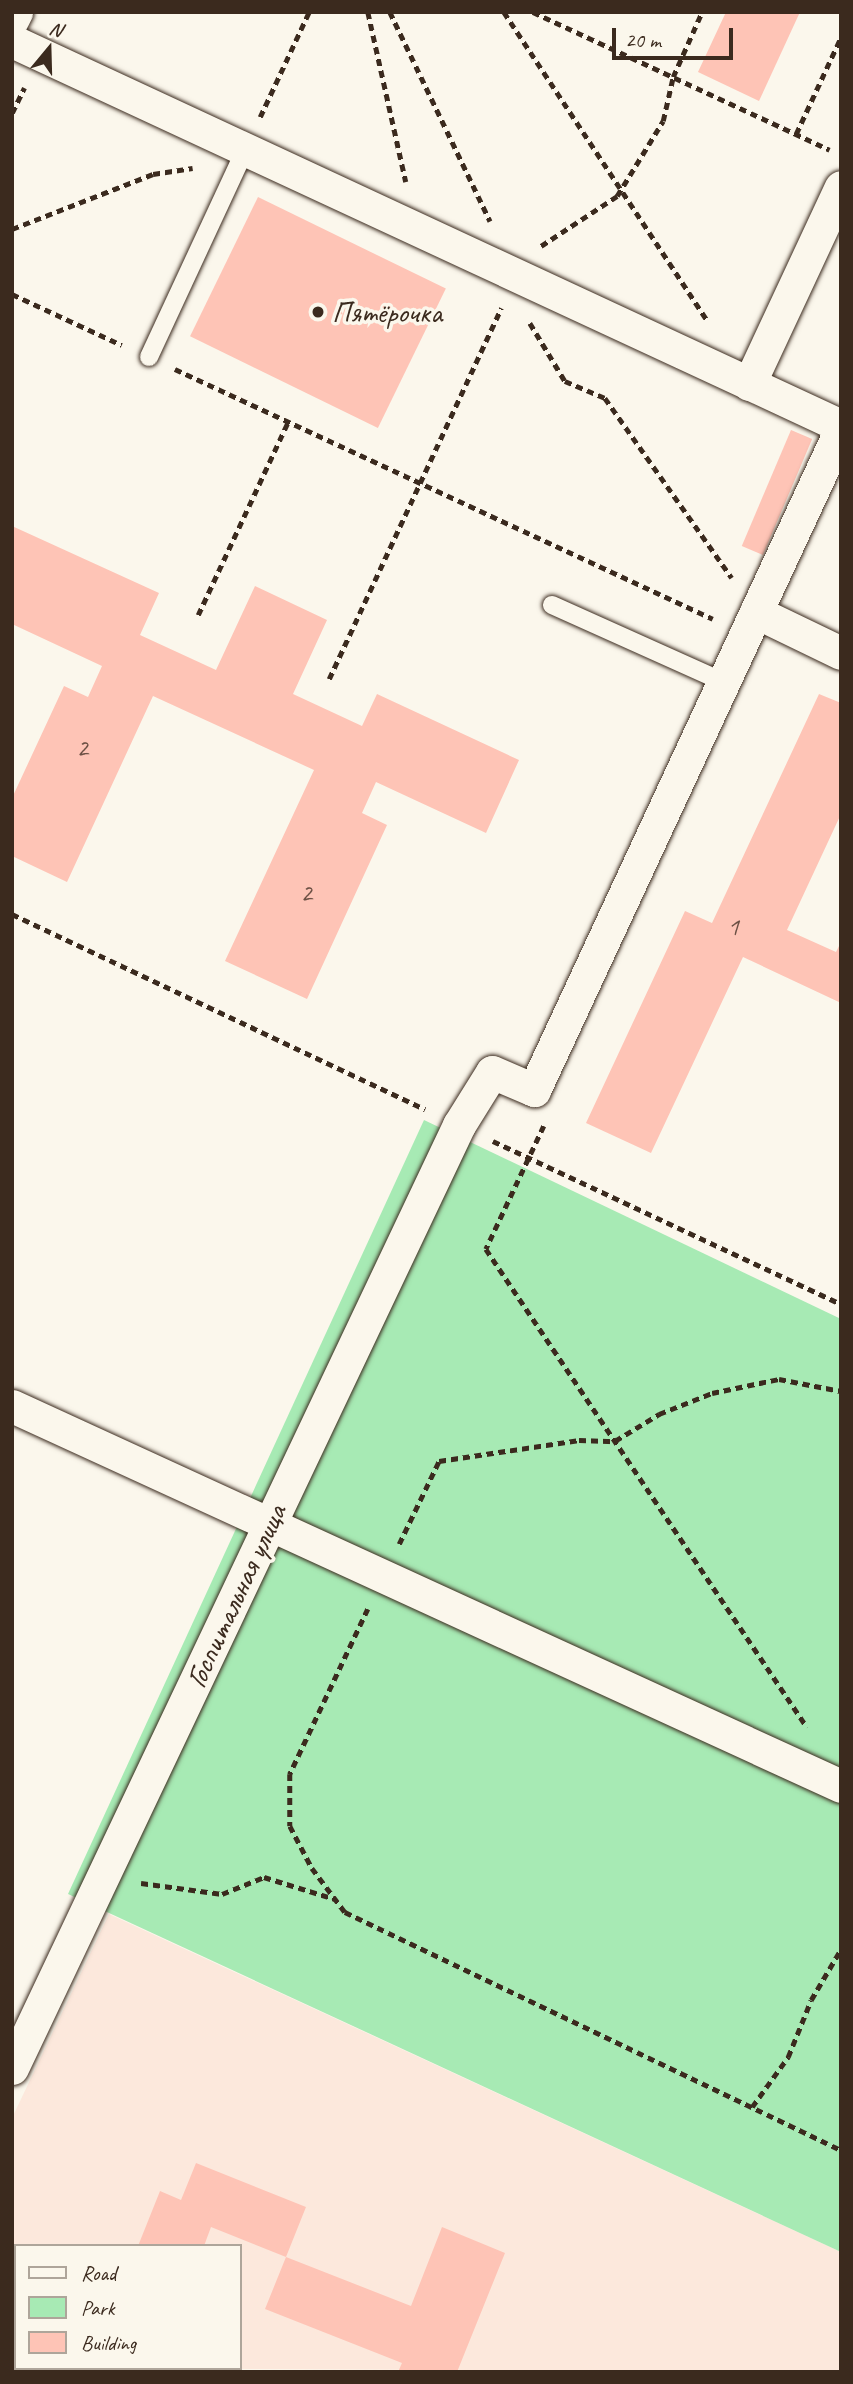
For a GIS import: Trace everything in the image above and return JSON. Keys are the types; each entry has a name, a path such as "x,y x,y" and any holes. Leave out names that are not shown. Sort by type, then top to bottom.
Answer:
{"street":[{"path":"12,20 16,12"},
{"path":"12,41 242,156 417,230 513,282 749,384 841,428 723,682"},
{"path":"749,384 841,187"},
{"path":"751,623 841,653"},
{"name":"Госпитальная улица","path":"12,2068 258,1515 459,1125 492,1072 534,1090 723,682"},
{"path":"12,1406 258,1515 841,1786"}],"lane":[{"path":"149,357 242,156"},
{"path":"552,605 723,682"}],"path":[{"path":"12,229 153,174 242,156 309,12"},
{"path":"368,12 417,230"},
{"path":"390,12 513,282 565,381 605,398 751,623"},
{"path":"505,12 712,326"},
{"path":"534,12 841,155"},
{"path":"329,679 513,282 551,234 621,189 663,121 673,77 702,12"},
{"path":"796,134 841,37"},
{"path":"12,294 420,483 751,623"},
{"path":"198,615 288,422"},
{"path":"530,1157 486,1249 810,1731"},
{"path":"841,1391 779,1380 712,1392 659,1414 615,1441 579,1440 439,1461 290,1774 290,1826 345,1912 841,2150"},
{"path":"128,1881 222,1894 264,1877 336,1899"},
{"path":"752,2107 788,2057 811,2000 841,1949"}],"shaded area":[{"path":"109,1914 841,2252 841,2372 242,2369 242,2244 14,2244 12,2358 12,2118"}],"green space":[{"path":"424,1120 841,1319 841,2252 68,1894"}],"building":[{"path":"726,12 800,12 759,101 698,72"},
{"name":"Пятёрочка","path":"258,197 446,289 378,428 190,336"},
{"path":"791,430 812,439 763,555 742,546"},
{"path":"12,526 159,593 140,635 216,670 255,586 327,620 293,694 362,726 377,694 519,760 486,833 376,782 362,813 387,825 307,999 225,961 314,770 153,696 67,882 12,856 12,798 64,686 88,697 102,666 12,624"},
{"path":"819,694 841,703 841,814 787,930 836,952 841,942 841,1003 743,957 651,1153 586,1123 685,911 712,923"},
{"path":"196,2163 306,2207 286,2257 211,2227 205,2244 139,2244 160,2191 181,2200"},
{"path":"442,2227 505,2253 457,2372 398,2372 402,2363 265,2309 286,2257 411,2306"},
{"path":"151,2370 192,2370 192,2372"}],"place":[{"name":"Пятёрочка","path":"318,312"}]}
